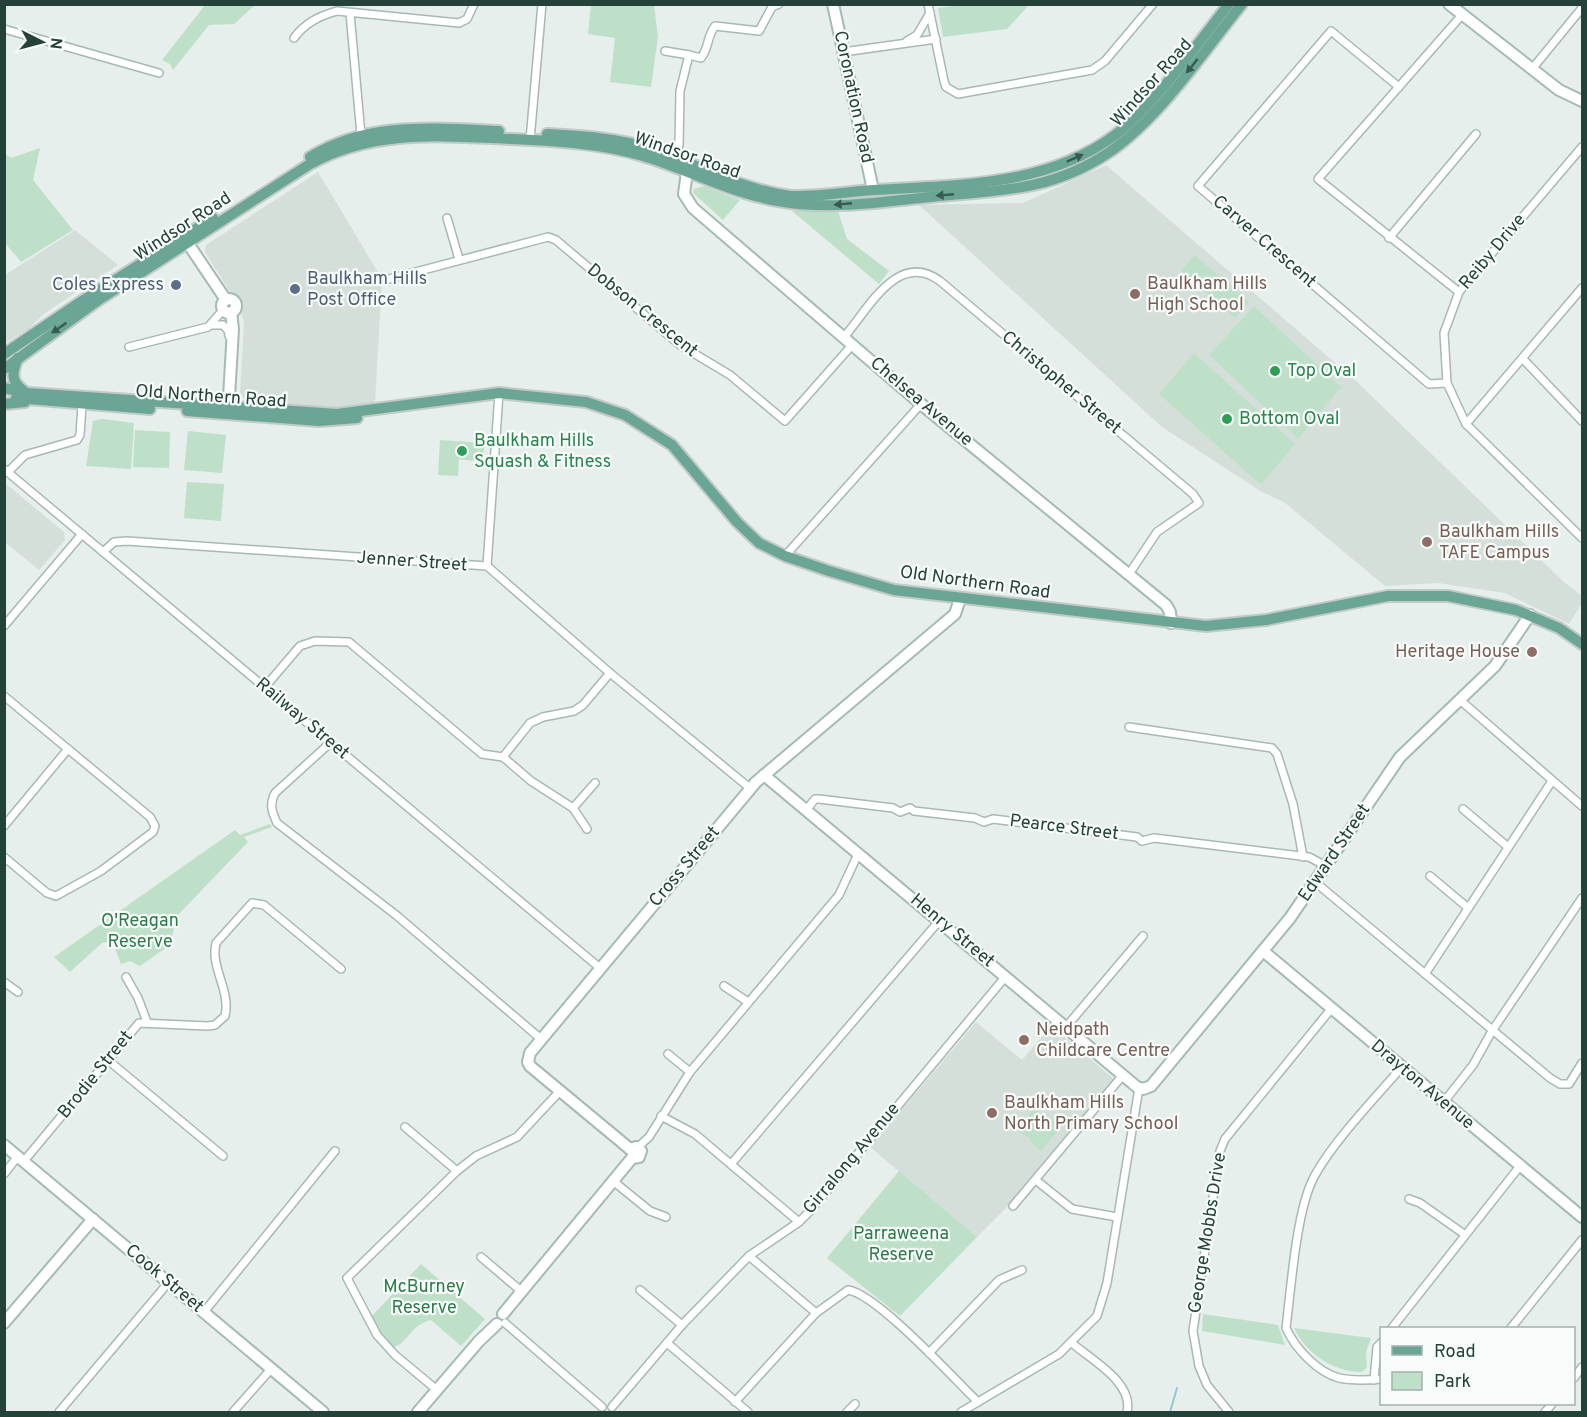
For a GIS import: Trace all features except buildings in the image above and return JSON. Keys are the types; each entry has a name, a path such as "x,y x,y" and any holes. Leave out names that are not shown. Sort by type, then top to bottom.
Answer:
{"main road":[{"name":"Windsor Road","path":"4,369 186,239 310,164 363,142 415,135 530,136 606,147 689,168 739,192 784,202 826,205 874,196 1004,180 1048,169 1095,149 1117,134 1145,105 1229,4"},
{"name":"Windsor Road","path":"874,196 1034,187 1089,165 1111,151 1136,129 1169,94 1242,4"},
{"name":"Windsor Road","path":"4,354 322,150 361,135 415,128 621,141 675,157 689,168"},
{"path":"18,358 12,373 13,379 31,397"},
{"name":"Old Northern Road","path":"4,388 31,397 82,405 229,411"},
{"name":"Old Northern Road","path":"4,395 343,421 405,409 413,405 499,393 586,402 641,423 688,461 749,535 785,556 894,590 1206,626 1247,623 1404,595 1476,599 1530,615 1582,644"},
{"path":"4,404 31,397"}],"street":[{"path":"294,38 301,27 319,17 337,11 459,23 467,19 474,4"},
{"path":"530,136 542,4"},
{"name":"Coronation Road","path":"833,4 874,196"},
{"path":"929,9 946,87 957,94 1092,70 1105,61 1153,4"},
{"path":"1449,4 1564,93 1582,101"},
{"path":"665,51 701,58 705,53 710,32 715,26 759,31 773,5"},
{"path":"1532,69 1582,8"},
{"path":"905,42 917,35 929,9"},
{"path":"350,14 361,135"},
{"path":"1459,292 1317,179 1461,15"},
{"path":"4,29 159,73"},
{"name":"Carver Crescent","path":"1399,87 1331,31 1198,186 1429,384 1448,382"},
{"path":"843,52 936,39"},
{"path":"675,157 679,145 681,91 689,55"},
{"path":"1389,238 1476,134"},
{"name":"Reiby Drive","path":"1582,147 1459,292 1444,333 1448,382 1466,424 1582,538"},
{"name":"Chelsea Avenue","path":"689,168 684,184 687,201 921,404 1166,605 1170,612 1171,623"},
{"path":"447,218 459,259"},
{"name":"Dobson Crescent","path":"389,279 544,238 556,240 680,345 730,375 786,421 849,340"},
{"path":"186,239 229,308 237,333 232,364 229,411"},
{"name":"Christopher Street","path":"849,340 896,276 916,270 932,274 1193,494 1199,503 1157,532 1129,574"},
{"path":"1466,424 1582,291"},
{"path":"211,325 229,308"},
{"path":"229,308 232,364"},
{"path":"129,347 211,325 223,325 228,330 231,349"},
{"path":"1523,359 1582,421"},
{"path":"488,566 499,393"},
{"path":"785,556 921,404"},
{"path":"6,471 25,455 79,438 82,405"},
{"name":"Railway Street","path":"6,471 600,968"},
{"path":"4,626 82,534"},
{"name":"Jenner Street","path":"103,552 114,542 127,541 488,566 610,673 751,789"},
{"name":"Cross Street","path":"633,1151 528,1062 528,1055 764,775 952,617 960,599"},
{"name":"Edward Street","path":"1139,1088 1151,1086 1263,951 1315,882 1400,757 1495,666 1530,615"},
{"path":"265,687 300,646 315,641 349,642 482,754 503,757 531,781 573,808 587,829"},
{"path":"503,757 530,723 543,717 574,711 583,705 610,673"},
{"path":"4,696 150,817 159,827 101,871 57,896 47,893 4,857"},
{"path":"1460,700 1582,807"},
{"path":"1129,727 1265,745 1272,748 1277,754 1293,804 1303,856"},
{"path":"330,742 271,800 272,811 277,823 396,915 541,1039"},
{"path":"4,826 68,749"},
{"name":"Henry Street","path":"764,775 1139,1088"},
{"path":"1425,975 1467,907 1552,781"},
{"path":"573,808 595,783"},
{"name":"Pearce Street","path":"807,809 819,799 893,808 900,812 910,808 914,811 975,818 984,822 993,819 1137,837 1142,841 1154,838 1303,856 1315,859 1326,866"},
{"path":"1463,809 1508,847"},
{"path":"418,1413 479,1341 502,1320 521,1292 613,1181 633,1151 649,1137 690,1072 839,895 858,854"},
{"path":"1430,876 1467,907"},
{"path":"1315,882 1492,1031 1560,1084 1572,1082 1582,1063"},
{"path":"1443,1103 1473,1065 1492,1031 1582,898"},
{"name":"Brodie Street","path":"4,1174 21,1159 109,1061 139,1023 208,1026 215,1025 225,1016 228,998 216,961 216,943 248,905 256,902 264,905 341,969"},
{"path":"732,1163 939,921"},
{"path":"1066,1027 1143,936"},
{"name":"Drayton Avenue","path":"1263,951 1582,1217"},
{"name":"Girralong Avenue","path":"613,1410 682,1325 749,1256 799,1221 1006,976"},
{"path":"126,977 138,998 147,1022"},
{"path":"4,982 18,992"},
{"path":"724,986 748,1002"},
{"name":"George Mobbs Drive","path":"1229,1413 1207,1385 1198,1366 1193,1331 1220,1151 1225,1139 1331,1009"},
{"path":"669,1054 690,1072"},
{"path":"109,1061 224,1156"},
{"path":"1380,1344 1377,1347 1378,1380 1339,1378 1325,1371 1293,1344 1286,1328 1301,1220 1312,1181 1325,1159 1401,1068"},
{"path":"1013,1206 1037,1181 1123,1075"},
{"path":"961,1413 1059,1354 1073,1344 1093,1322 1101,1307 1139,1088"},
{"path":"437,1390 395,1355 377,1335 347,1278 457,1171 476,1156 517,1137 560,1091"},
{"path":"661,1116 695,1134 799,1221"},
{"path":"405,1127 457,1171"},
{"name":"Cook Street","path":"4,1145 323,1413"},
{"path":"204,1312 335,1151"},
{"path":"1394,1327 1464,1234 1520,1166"},
{"path":"613,1181 650,1211 666,1217"},
{"path":"1037,1181 1072,1209 1117,1217"},
{"path":"1408,1199 1420,1203 1464,1234"},
{"path":"4,1323 93,1219"},
{"path":"1513,1327 1582,1240"},
{"path":"749,1256 816,1313"},
{"path":"481,1257 521,1292"},
{"path":"929,1353 999,1280 1022,1270"},
{"path":"59,1413 168,1283"},
{"path":"640,1290 682,1325"},
{"path":"735,1402 816,1313 840,1294 852,1291 874,1305 929,1353 978,1402"},
{"path":"502,1320 601,1410 613,1410"},
{"path":"667,1343 748,1413"},
{"path":"1073,1344 1122,1386 1127,1399 1126,1413"},
{"path":"233,1413 271,1369"},
{"path":"847,1413 855,1404"}],"shaded area":[{"name":"Baulkham Hills High School","path":"1106,165 1357,382 1564,582 1582,596 1582,603 1569,624 1505,593 1438,583 1385,586 1284,502 1262,492 1162,427 919,205 1023,203"},
{"path":"318,172 382,279 375,402 332,409 247,402 240,394 244,321 236,301 205,252 206,245"},
{"path":"75,230 118,265 45,313 28,329 5,343 5,275"},
{"path":"5,483 64,532 65,540 39,570 5,542"},
{"name":"Baulkham Hills North Primary School","path":"976,1022 1022,1060 1051,1026 1114,1079 1008,1206 977,1237 870,1147"}],"green space":[{"path":"206,4 255,5 234,24 209,25 173,70 170,64 162,60"},
{"path":"970,4 1029,5 1007,29 943,37 938,8"},
{"path":"591,5 654,5 658,37 651,87 610,82 615,38 588,34"},
{"path":"40,148 33,180 73,230 21,262 5,243 5,154 11,158"},
{"path":"704,186 740,200 723,220 693,193 694,189"},
{"path":"792,211 838,211 847,239 889,271 879,284"},
{"path":"1195,255 1249,302 1235,318 1181,271"},
{"name":"Top Oval","path":"1254,306 1341,387 1298,439 1209,355"},
{"name":"Bottom Oval","path":"1194,353 1295,444 1261,485 1159,394"},
{"path":"102,419 134,423 131,469 86,466 93,421"},
{"path":"135,430 170,432 169,468 133,467"},
{"path":"188,431 226,435 222,473 184,470"},
{"name":"Baulkham Hills Squash & Fitness","path":"440,440 485,443 482,462 459,459 458,476 438,475"},
{"path":"187,482 224,484 221,521 184,518"},
{"name":"O'Reagan Reserve","path":"270,824 272,827 244,837 248,842 177,916 170,945 140,966 130,961 121,964 112,941 102,943 70,972 54,957 235,830 240,835"},
{"path":"1035,1107 1047,1120 1050,1117 1061,1127 1041,1151 1030,1141 1031,1139 1017,1130"},
{"name":"Parraweena Reserve","path":"899,1171 977,1237 900,1316 827,1258"},
{"name":"McBurney Reserve","path":"421,1264 485,1319 461,1346 431,1320 418,1326 403,1342 394,1347 379,1332 371,1317"},
{"path":"1203,1314 1278,1325 1285,1345 1202,1331"},
{"path":"1294,1328 1371,1338 1366,1353 1367,1367 1362,1372 1331,1365 1306,1346"}],"waterway":[{"path":"1170,1412 1177,1388"}],"place":[{"name":"Coles Express","path":"176,285"},
{"name":"Baulkham Hills Post Office","path":"295,289"},
{"name":"Baulkham Hills High School","path":"1135,294"},
{"name":"Top Oval","path":"1275,371"},
{"name":"Bottom Oval","path":"1227,419"},
{"name":"Baulkham Hills Squash & Fitness","path":"462,451"},
{"name":"Baulkham Hills TAFE Campus","path":"1427,542"},
{"name":"Heritage House","path":"1532,652"},
{"name":"Neidpath Childcare Centre","path":"1024,1040"},
{"name":"Baulkham Hills North Primary School","path":"992,1113"}]}
